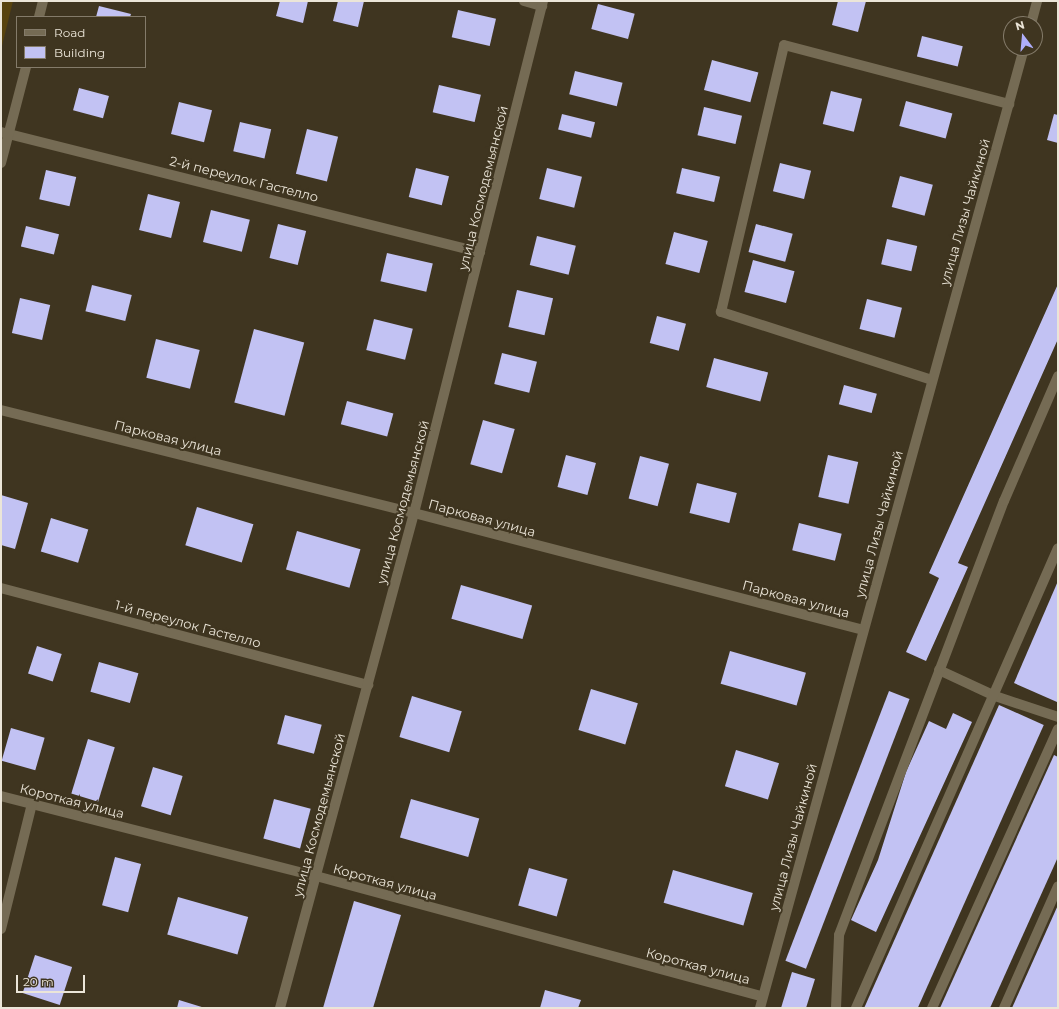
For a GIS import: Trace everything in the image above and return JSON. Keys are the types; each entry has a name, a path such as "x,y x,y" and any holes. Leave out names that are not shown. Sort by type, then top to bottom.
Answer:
{"street":[{"path":"39,16 43,1"},
{"path":"524,1 543,3"},
{"path":"1033,16 1037,1"},
{"name":"улица Космодемьянской","path":"280,1008 414,513 543,3"},
{"path":"932,380 721,312 784,45 1009,104"},
{"name":"улица Лизы Чайкиной","path":"760,1008 762,996 1022,56"},
{"path":"1,163 5,133 26,68"},
{"name":"2-й переулок Гастелло","path":"5,133 480,252"},
{"path":"836,1008 839,935 1004,502 1058,376"},
{"name":"Парковая улица","path":"1,410 414,513 863,630"},
{"path":"856,1008 995,696 1058,548"},
{"name":"1-й переулок Гастелло","path":"1,588 368,685"},
{"path":"939,670 995,696 1058,717"},
{"path":"932,1008 1058,729"},
{"name":"Короткая улица","path":"1,796 316,876 762,996"},
{"path":"1,929 32,804"},
{"path":"1004,1008 1058,886"}],"shaded area":[{"path":"1,1 13,1 1,50"}],"building":[{"path":"280,1 308,1 303,23 276,16"},
{"path":"338,1 364,1 358,27 333,21"},
{"path":"838,1 866,1 858,32 832,25"},
{"path":"598,4 635,14 628,39 591,29"},
{"path":"99,6 131,14 130,16 96,16"},
{"path":"458,10 496,19 490,46 452,37"},
{"path":"922,36 963,46 958,67 917,56"},
{"path":"712,60 758,72 750,102 704,90"},
{"path":"575,71 623,83 617,106 569,94"},
{"path":"439,85 481,95 475,122 433,112"},
{"path":"79,88 109,96 103,118 73,110"},
{"path":"831,91 862,99 854,132 823,124"},
{"path":"906,101 952,113 946,139 899,126"},
{"path":"179,102 212,110 204,142 171,134"},
{"path":"704,107 742,116 735,144 697,135"},
{"path":"562,114 595,122 591,138 558,130"},
{"path":"1054,114 1058,115 1058,143 1047,140"},
{"path":"240,122 271,129 264,158 233,151"},
{"path":"307,129 338,137 327,181 296,174"},
{"path":"780,163 811,171 804,199 773,191"},
{"path":"416,168 449,176 442,205 409,197"},
{"path":"547,168 582,177 574,208 539,199"},
{"path":"682,168 720,177 714,202 676,193"},
{"path":"46,170 76,177 69,206 39,199"},
{"path":"900,176 933,185 925,216 892,207"},
{"path":"148,194 180,202 171,238 139,230"},
{"path":"211,210 250,220 242,252 203,242"},
{"path":"278,224 306,231 298,265 270,258"},
{"path":"756,224 793,234 785,262 748,252"},
{"path":"26,226 59,234 54,255 21,246"},
{"path":"674,232 708,241 699,273 665,264"},
{"path":"537,236 576,246 569,275 530,265"},
{"path":"887,239 917,246 911,271 881,264"},
{"path":"387,253 433,264 426,292 380,281"},
{"path":"753,260 795,271 786,303 744,292"},
{"path":"1058,284 1058,339 958,563 968,567 926,661 906,652 939,578 929,573"},
{"path":"92,285 132,295 125,321 85,311"},
{"path":"517,290 553,298 545,335 508,327"},
{"path":"20,298 50,305 42,340 12,333"},
{"path":"867,299 902,308 894,338 860,329"},
{"path":"657,316 686,324 679,351 650,343"},
{"path":"374,319 413,329 405,360 366,350"},
{"path":"254,329 304,342 285,416 234,402"},
{"path":"156,339 200,350 190,389 146,378"},
{"path":"502,353 537,362 529,393 494,384"},
{"path":"714,358 768,372 760,401 706,387"},
{"path":"844,385 877,394 872,413 839,404"},
{"path":"347,401 393,413 387,437 341,424"},
{"path":"483,420 515,429 502,473 470,464"},
{"path":"566,455 596,463 587,495 557,487"},
{"path":"828,455 858,462 849,504 818,497"},
{"path":"640,456 669,464 658,506 629,499"},
{"path":"697,483 737,493 729,523 690,513"},
{"path":"1,495 28,503 15,549 1,545"},
{"path":"197,507 253,524 242,563 185,545"},
{"path":"51,518 88,529 78,563 41,551"},
{"path":"799,523 842,534 835,561 792,550"},
{"path":"297,531 360,549 349,588 286,569"},
{"path":"1058,581 1058,700 1057,702 1014,683"},
{"path":"461,585 532,605 522,639 451,619"},
{"path":"37,646 62,654 53,682 28,674"},
{"path":"730,651 806,673 797,705 721,684"},
{"path":"99,662 138,673 130,703 90,692"},
{"path":"591,689 638,703 625,744 578,730"},
{"path":"889,691 910,699 806,969 785,961"},
{"path":"412,696 462,711 449,752 399,737"},
{"path":"999,705 1044,725 918,1008 864,1007"},
{"path":"953,713 972,722 876,932 851,920 878,860 906,772 929,721 946,729"},
{"path":"285,715 322,725 314,754 277,744"},
{"path":"11,728 45,738 35,770 2,761"},
{"path":"88,739 115,747 98,802 71,794"},
{"path":"736,750 779,763 768,799 725,786"},
{"path":"1054,755 1058,757 1058,857 990,1008 940,1008"},
{"path":"153,767 183,776 171,815 141,806"},
{"path":"274,799 311,809 300,848 263,839"},
{"path":"411,799 479,819 468,857 400,837"},
{"path":"115,857 141,864 128,912 102,905"},
{"path":"529,868 567,879 557,917 518,905"},
{"path":"673,870 753,893 743,926 664,903"},
{"path":"178,897 248,917 237,955 167,934"},
{"path":"354,901 401,915 373,1008 323,1008"},
{"path":"1058,905 1058,1008 1012,1008"},
{"path":"35,955 72,967 60,1005 23,993"},
{"path":"792,972 815,979 806,1008 781,1008"},
{"path":"545,990 581,1000 578,1008 540,1008"},
{"path":"179,1000 205,1008 177,1008"}]}
